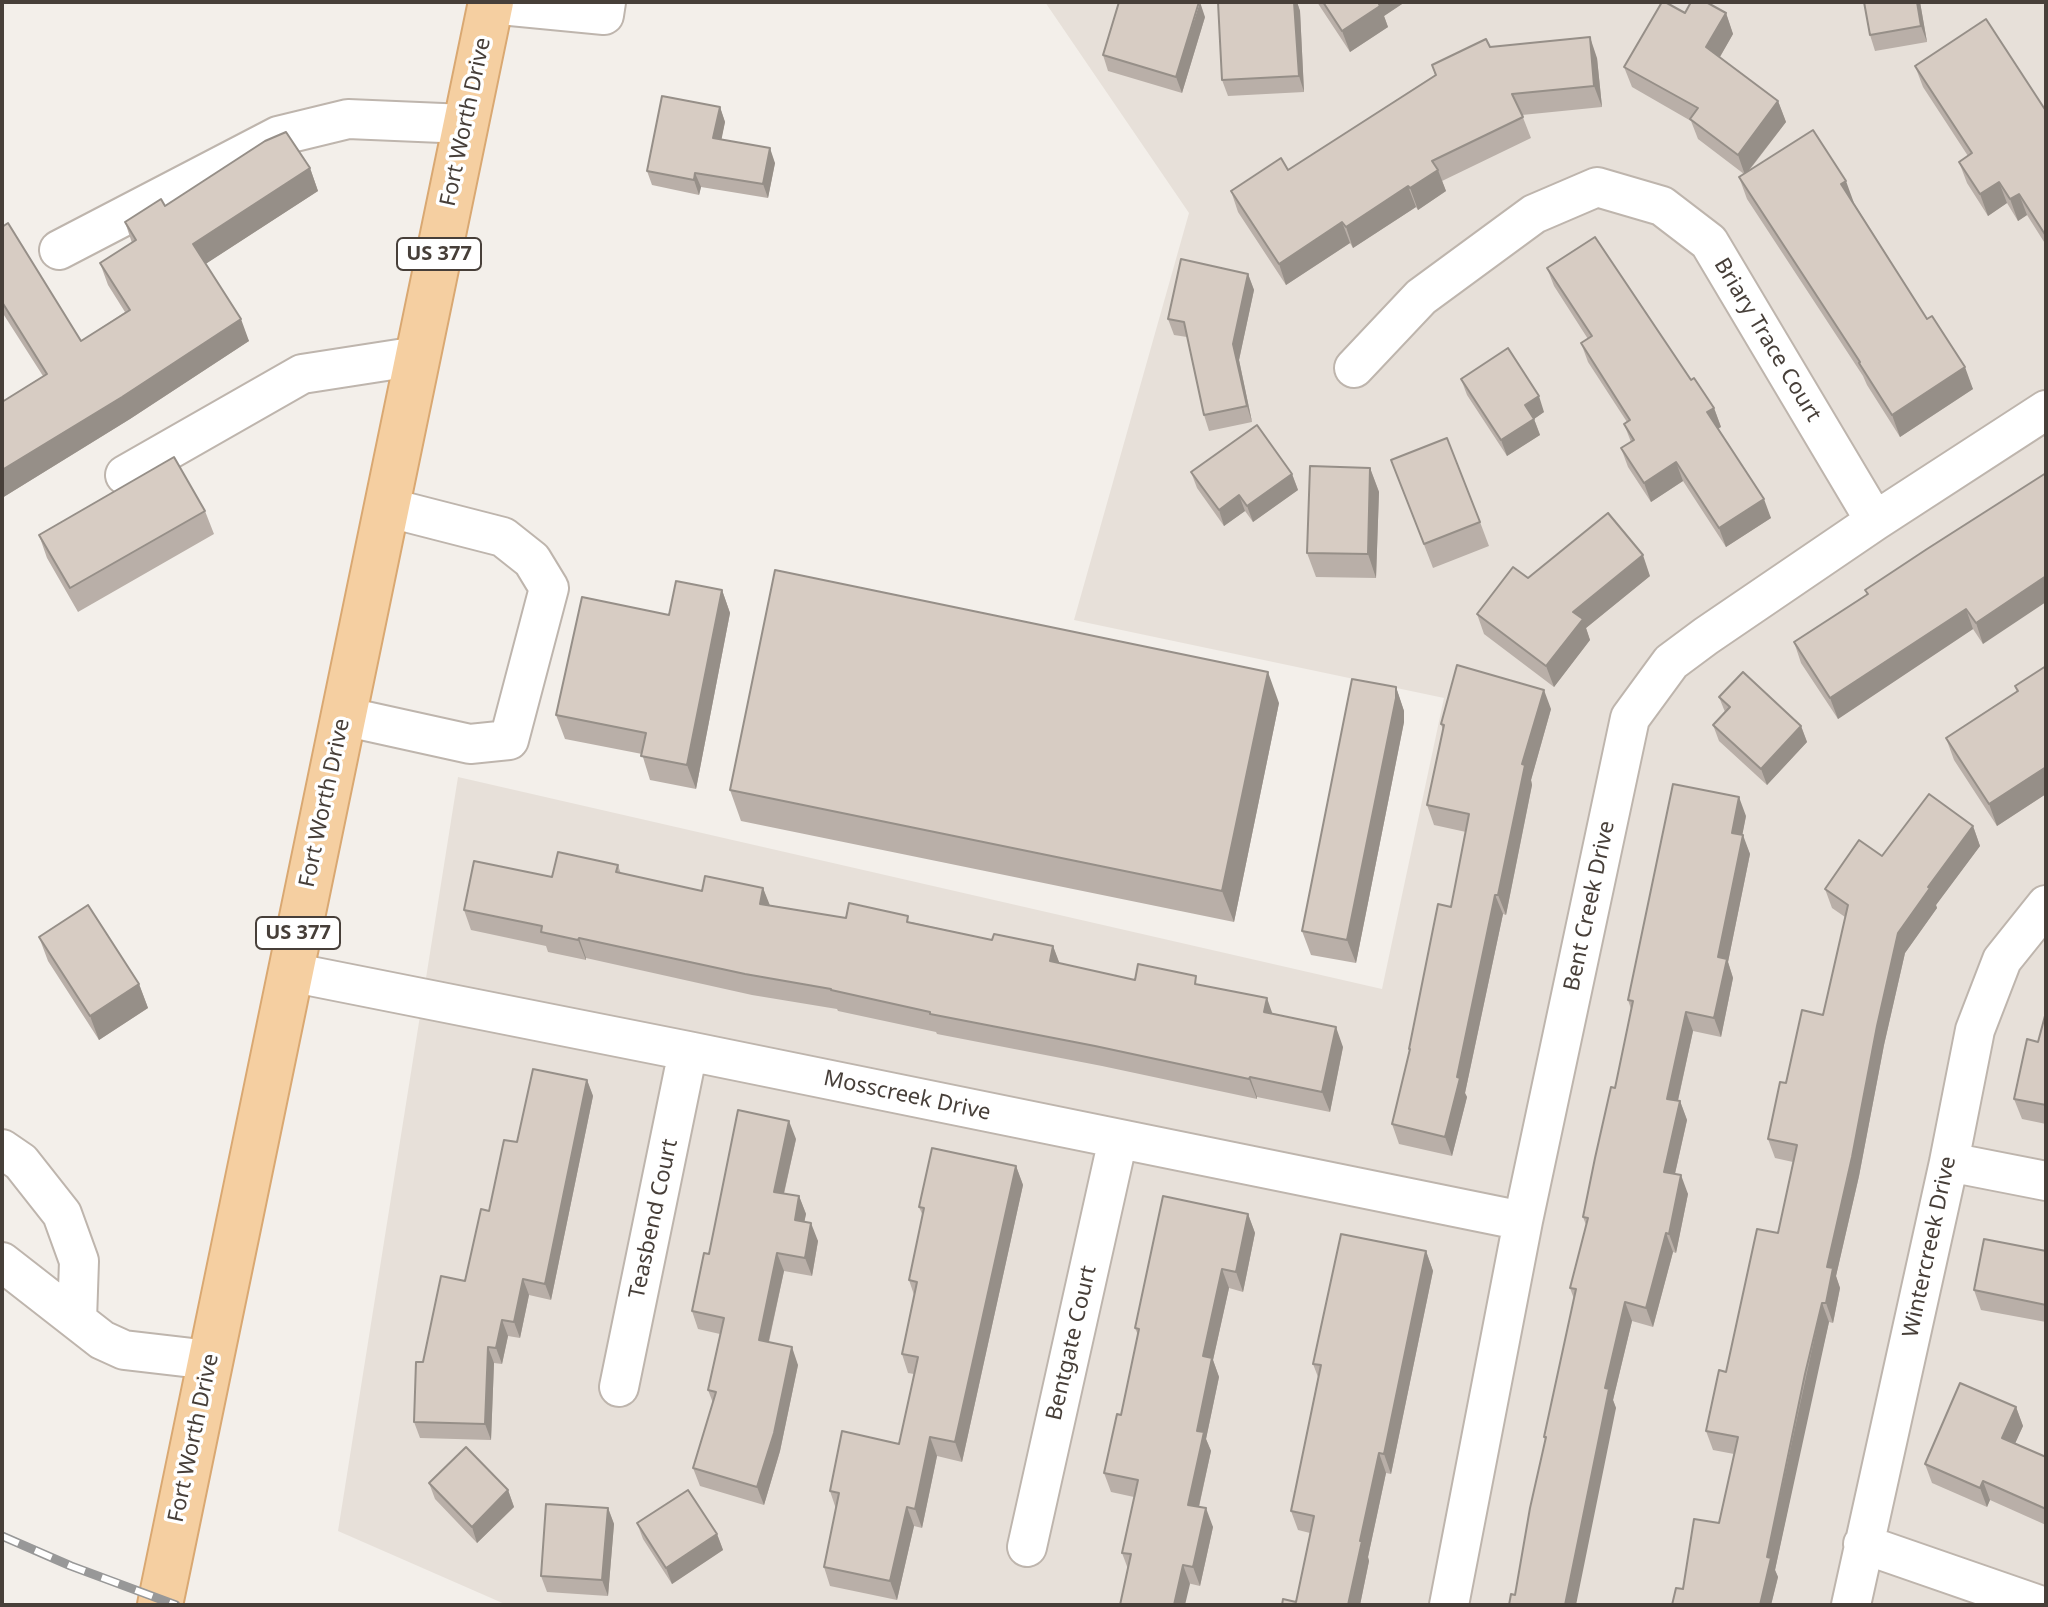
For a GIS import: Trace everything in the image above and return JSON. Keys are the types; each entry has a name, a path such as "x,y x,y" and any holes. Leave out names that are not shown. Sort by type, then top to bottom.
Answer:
{"main road":[{"name":"Fort Worth Drive","path":"160,1605 491,3"}],"street":[{"path":"491,3 604,15 606,2"},
{"path":"59,250 278,136 348,119 466,124"},
{"name":"Briary Trace Court","path":"1354,368 1421,297 1534,214 1597,187 1662,206 1709,242 1875,521"},
{"path":"125,475 302,374 418,356"},
{"name":"Bent Creek Drive","path":"1449,1605 1523,1221 1630,718 1671,662 1706,636 2046,410"},
{"path":"343,716 470,744 509,740 549,588 532,560 503,537 386,507"},
{"name":"Wintercreek Drive","path":"1851,1605 1949,1162 1975,1030 2002,960 2046,905"},
{"name":"Mosscreek Drive","path":"290,972 1523,1221"},
{"name":"Teasbend Court","path":"619,1387 688,1051"},
{"name":"Bentgate Court","path":"1027,1547 1118,1139"},
{"path":"2,1149 21,1162 62,1214 79,1261 77,1320"},
{"path":"1949,1162 2046,1181"},
{"path":"2,1262 102,1340 124,1350 210,1360"},
{"path":"1863,1544 2039,1605"}],"shaded area":[{"path":"1045,2 2046,2 2046,1605 507,1605 338,1531 458,777 1382,989 1444,698 1074,620 1189,213"}],"building":[{"path":"1119,2 1199,2 1176,77 1103,55"},
{"path":"1218,2 1294,2 1299,76 1222,80"},
{"path":"1323,2 1378,2 1380,6 1342,31"},
{"path":"1662,2 1685,13 1691,2 1706,2 1726,13 1706,47 1778,101 1738,155 1690,119 1698,108 1624,67"},
{"path":"1864,2 1917,2 1921,26 1870,35"},
{"path":"1986,19 2046,111 2046,236 2019,194 2010,199 1999,182 1980,194 1959,162 1972,153 1915,66"},
{"path":"1590,37 1594,86 1512,94 1523,117 1432,161 1438,170 1346,227 1342,222 1279,264 1231,191 1281,158 1288,170 1436,75 1432,65 1486,39 1490,47"},
{"path":"662,96 720,107 713,138 770,148 763,184 695,173 694,180 647,171"},
{"path":"1813,130 1846,181 1841,184 1927,319 1932,316 1965,367 1892,415 1739,177"},
{"path":"286,132 310,168 193,244 241,319 2,470 2,402 47,374 2,302 2,227 8,223 81,341 130,310 100,263 136,240 125,222 161,199 165,206 265,141"},
{"path":"1595,237 1691,380 1694,378 1714,408 1707,412 1764,499 1719,528 1676,462 1644,483 1621,448 1634,440 1624,424 1630,420 1581,343 1592,336 1547,268"},
{"path":"1181,259 1248,274 1233,344 1247,406 1204,415 1184,322 1168,319"},
{"path":"1508,348 1539,396 1525,405 1534,419 1501,440 1461,379"},
{"path":"1257,425 1292,474 1247,506 1239,495 1219,510 1191,472"},
{"path":"1447,438 1480,522 1424,544 1391,460"},
{"path":"174,457 205,511 70,588 39,535"},
{"path":"1310,466 1370,468 1368,554 1307,553"},
{"path":"2046,473 2046,576 1976,623 1966,609 1830,698 1794,642 1868,594 1865,590"},
{"path":"1608,513 1643,555 1573,612 1583,619 1546,666 1477,614 1513,567 1528,578"},
{"path":"775,570 1268,672 1222,891 730,790"},
{"path":"676,581 722,590 687,765 641,756 646,733 556,715 582,597 669,615"},
{"path":"1457,665 1544,690 1522,764 1525,765 1445,1137 1392,1124 1438,904 1451,907 1469,814 1427,805 1444,725 1441,724"},
{"path":"2046,666 2046,767 1989,804 1946,738 2018,691 2015,686"},
{"path":"1743,672 1801,726 1761,769 1713,725 1730,707 1719,697"},
{"path":"1352,679 1396,687 1396,698 1347,940 1302,931"},
{"path":"1673,784 1739,797 1732,833 1743,835 1718,957 1727,959 1714,1018 1686,1012 1667,1099 1680,1101 1664,1172 1681,1175 1669,1234 1666,1233 1646,1308 1625,1302 1605,1388 1609,1389 1565,1605 1509,1605 1511,1594 1515,1595 1544,1437 1576,1289 1570,1288 1588,1218 1583,1217 1611,1087 1615,1088 1633,1001 1628,1000"},
{"path":"1929,794 1973,826 1898,933 1827,1267 1833,1268 1826,1303 1822,1303 1805,1374 1760,1605 1672,1605 1676,1588 1683,1589 1694,1519 1719,1523 1738,1437 1706,1431 1719,1370 1726,1372 1757,1229 1778,1233 1797,1145 1768,1139 1780,1082 1786,1083 1802,1010 1823,1015 1848,905 1825,889 1859,840 1882,856"},
{"path":"558,852 618,865 616,872 702,891 705,876 763,888 760,904 846,918 849,903 908,916 907,922 992,940 994,934 1053,946 1050,961 1135,980 1138,964 1196,976 1195,984 1267,998 1264,1012 1336,1027 1322,1092 930,1014 831,989 578,940 541,932 542,926 464,910 474,861 552,877"},
{"path":"88,905 139,984 90,1016 39,937"},
{"path":"2046,1012 2046,1105 2014,1099 2027,1039 2038,1042"},
{"path":"533,1069 587,1080 545,1284 523,1279 514,1322 502,1320 496,1348 488,1347 485,1424 414,1422 416,1362 423,1362 441,1276 465,1281 481,1209 489,1211 504,1140 517,1142"},
{"path":"738,1110 789,1121 774,1192 799,1196 795,1220 811,1223 805,1258 777,1253 759,1340 792,1347 774,1433 757,1487 693,1468 716,1392 708,1390 724,1318 692,1311 704,1253 709,1254"},
{"path":"932,1148 1016,1166 955,1442 930,1437 915,1509 907,1507 890,1581 824,1567 839,1493 830,1491 842,1431 899,1444 918,1357 902,1354 917,1282 909,1280 924,1208 919,1207"},
{"path":"1163,1196 1248,1214 1236,1272 1222,1269 1203,1356 1212,1358 1197,1431 1204,1432 1188,1505 1206,1508 1193,1567 1183,1565 1174,1605 1120,1605 1131,1554 1122,1553 1138,1480 1104,1473 1117,1414 1121,1415 1139,1329 1135,1328"},
{"path":"1341,1234 1426,1251 1384,1454 1379,1453 1348,1605 1282,1605 1283,1599 1296,1602 1314,1516 1291,1511 1321,1365 1313,1364"},
{"path":"1984,1239 2046,1251 2046,1305 1974,1290"},
{"path":"1960,1383 2016,1407 2002,1438 2046,1457 2046,1509 1983,1481 1980,1488 1925,1464"},
{"path":"466,1447 508,1490 472,1527 429,1483"},
{"path":"688,1490 717,1534 666,1568 637,1523"},
{"path":"546,1504 608,1508 602,1580 541,1576"}],"railway":[{"path":"2,1536 71,1566 176,1605"}]}
